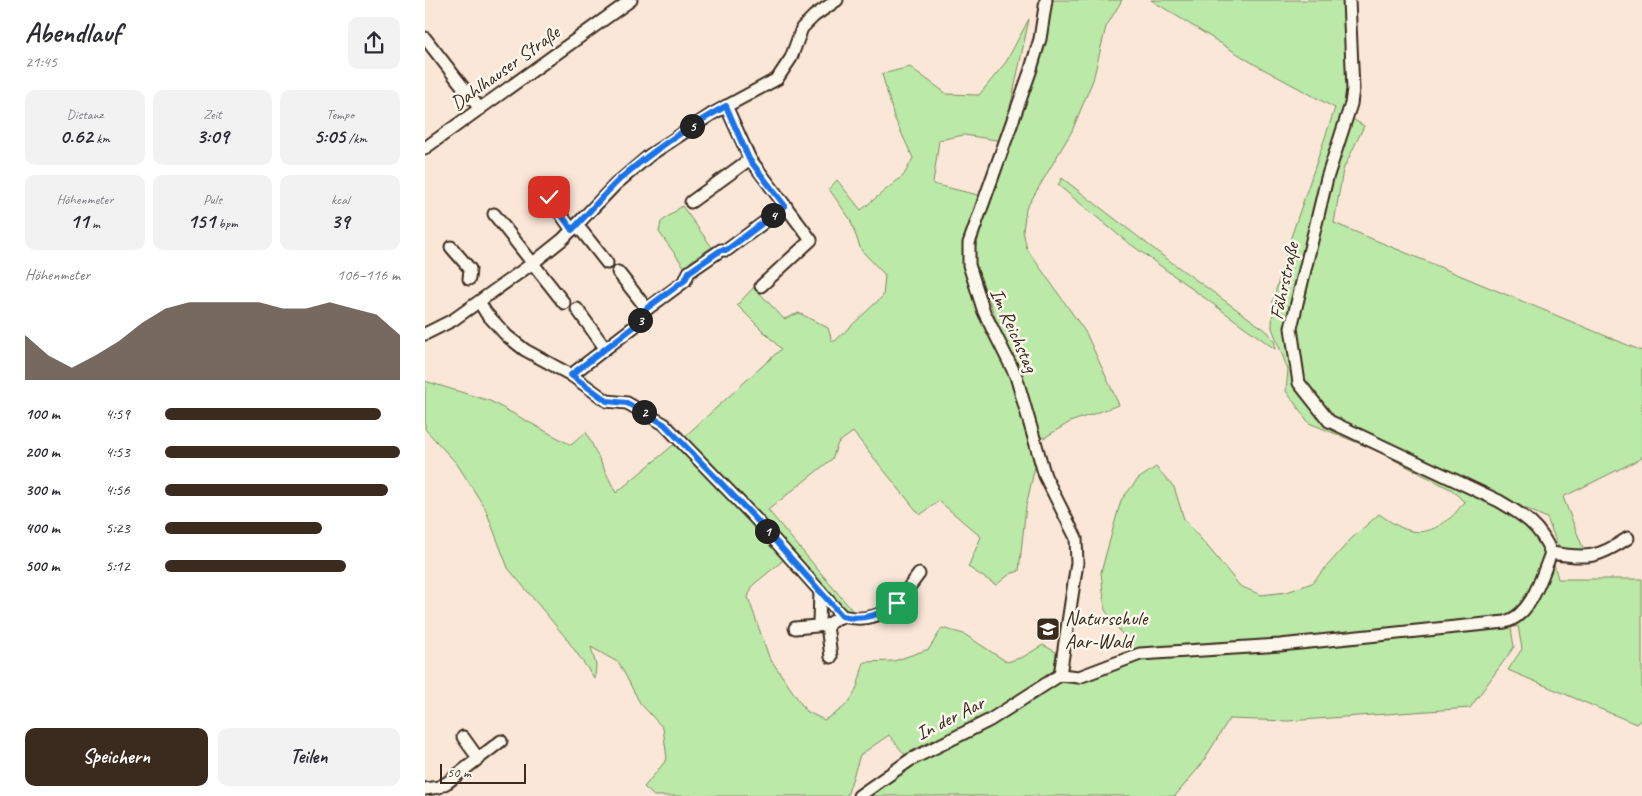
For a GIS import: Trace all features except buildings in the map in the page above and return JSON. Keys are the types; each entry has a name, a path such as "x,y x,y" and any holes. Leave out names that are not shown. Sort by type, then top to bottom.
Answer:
{"street":[{"name":"Dahlhauser Straße","path":"425,148 631,0"},
{"path":"425,334 443,326 480,303 533,264 575,227 616,184 650,155 688,128 777,79 791,58 802,28 814,16 837,0"},
{"name":"Im Reichstag","path":"1046,0 1040,39 969,243 968,256 973,282 983,312 1016,376 1045,476 1076,538 1077,563 1060,676"},
{"name":"Fährstraße","path":"1349,0 1353,89 1327,178 1291,328 1299,383 1329,421 1499,501 1524,516 1545,536 1551,552"},
{"path":"425,38 480,109"},
{"path":"726,106 749,159 811,240 761,286"},
{"path":"691,202 749,159"},
{"path":"542,188 607,264"},
{"path":"571,375 635,326 647,308 685,280 689,272 694,268 721,250 727,250 785,206"},
{"path":"494,214 563,303"},
{"path":"451,247 469,269 469,280"},
{"path":"618,272 647,308"},
{"path":"480,303 486,313 514,342 525,350 571,375 607,401 627,403 664,424 755,518 842,616 854,619 885,612 897,603 919,574"},
{"path":"577,309 605,348"},
{"path":"1060,676 1079,677 1140,654 1279,645 1493,624 1516,620 1537,588 1551,552 1586,557 1597,555 1628,538"},
{"path":"820,591 823,625 831,657"},
{"path":"795,628 823,625 842,616"},
{"name":"In der Aar","path":"859,796 910,760 990,720 1060,676"},
{"path":"463,737 477,758"},
{"path":"425,789 439,787 501,741"}],"green space":[{"path":"1044,0 1122,0 1106,27 1093,80 1072,131 1026,209 1023,231 1027,249 1086,333 1119,405 1070,422 1044,438 1038,436 973,256 1004,152"},
{"path":"1151,0 1344,0 1349,103 1290,329 1297,383 1328,423 1538,524 1552,556 1558,579 1642,579 1642,719 1636,724 1508,670 1522,649 1518,626 1511,628 1514,647 1470,708 1288,721 1229,719 1201,765 1175,796 862,796 905,764 998,722 1052,686 1139,658 1105,610 1101,572 1121,500 1138,479 1156,467 1174,487 1184,519 1240,586 1261,595 1287,592 1312,583 1351,539 1379,514 1406,529 1422,532 1440,525 1452,516 1466,501 1464,502 1452,490 1373,449 1309,423 1286,391 1288,370 1272,328 1273,301 1289,243 1335,108 1254,64"},
{"path":"1029,19 1003,141 964,135 939,140 933,184 978,195 962,255 1010,378 1027,432 1035,467 1026,506 1019,571 1010,574 996,585 968,567 981,537 939,501 920,515 853,432 838,443 832,459 768,510 856,615 847,613 683,438 781,349 737,305 754,287 784,319 799,313 828,328 832,341 835,341 883,296 885,275 861,250 850,219 829,189 837,180 861,210 904,175 913,158 894,117 882,74 910,67 947,94 979,95 1006,62"},
{"path":"1348,116 1364,126 1343,170 1334,223 1642,351 1642,458 1563,497 1585,553 1561,554 1547,518 1330,420 1300,382 1293,327"},
{"path":"1062,178 1163,256 1268,332 1275,343 1275,349 1122,238 1058,185"},
{"path":"682,206 712,247 692,260 685,268 659,232 661,222"},
{"path":"425,381 490,401 571,445 586,432 616,493 677,442 786,558 753,585 748,597 769,657 806,711 824,720 848,703 856,690 864,662 894,661 929,649 942,628 964,634 1007,662 1023,657 1043,645 1056,652 1060,659 1057,673 988,720 905,755 889,735 860,755 847,796 654,796 644,787 667,759 663,728 640,703 619,663 591,647 596,665 595,679 566,638 508,568 485,508 457,464 425,429"}],"place":[{"name":"Naturschule Aar-Wald","path":"1048,629"}],"route":[{"path":"549,197 572,230 616,184 650,155 688,128 726,106 749,159 785,206 727,250 721,250 694,268 689,272 685,280 647,308 635,326 571,375 607,401 627,403 664,424 755,518 842,616 854,619 871,616 885,612 897,603"}]}
